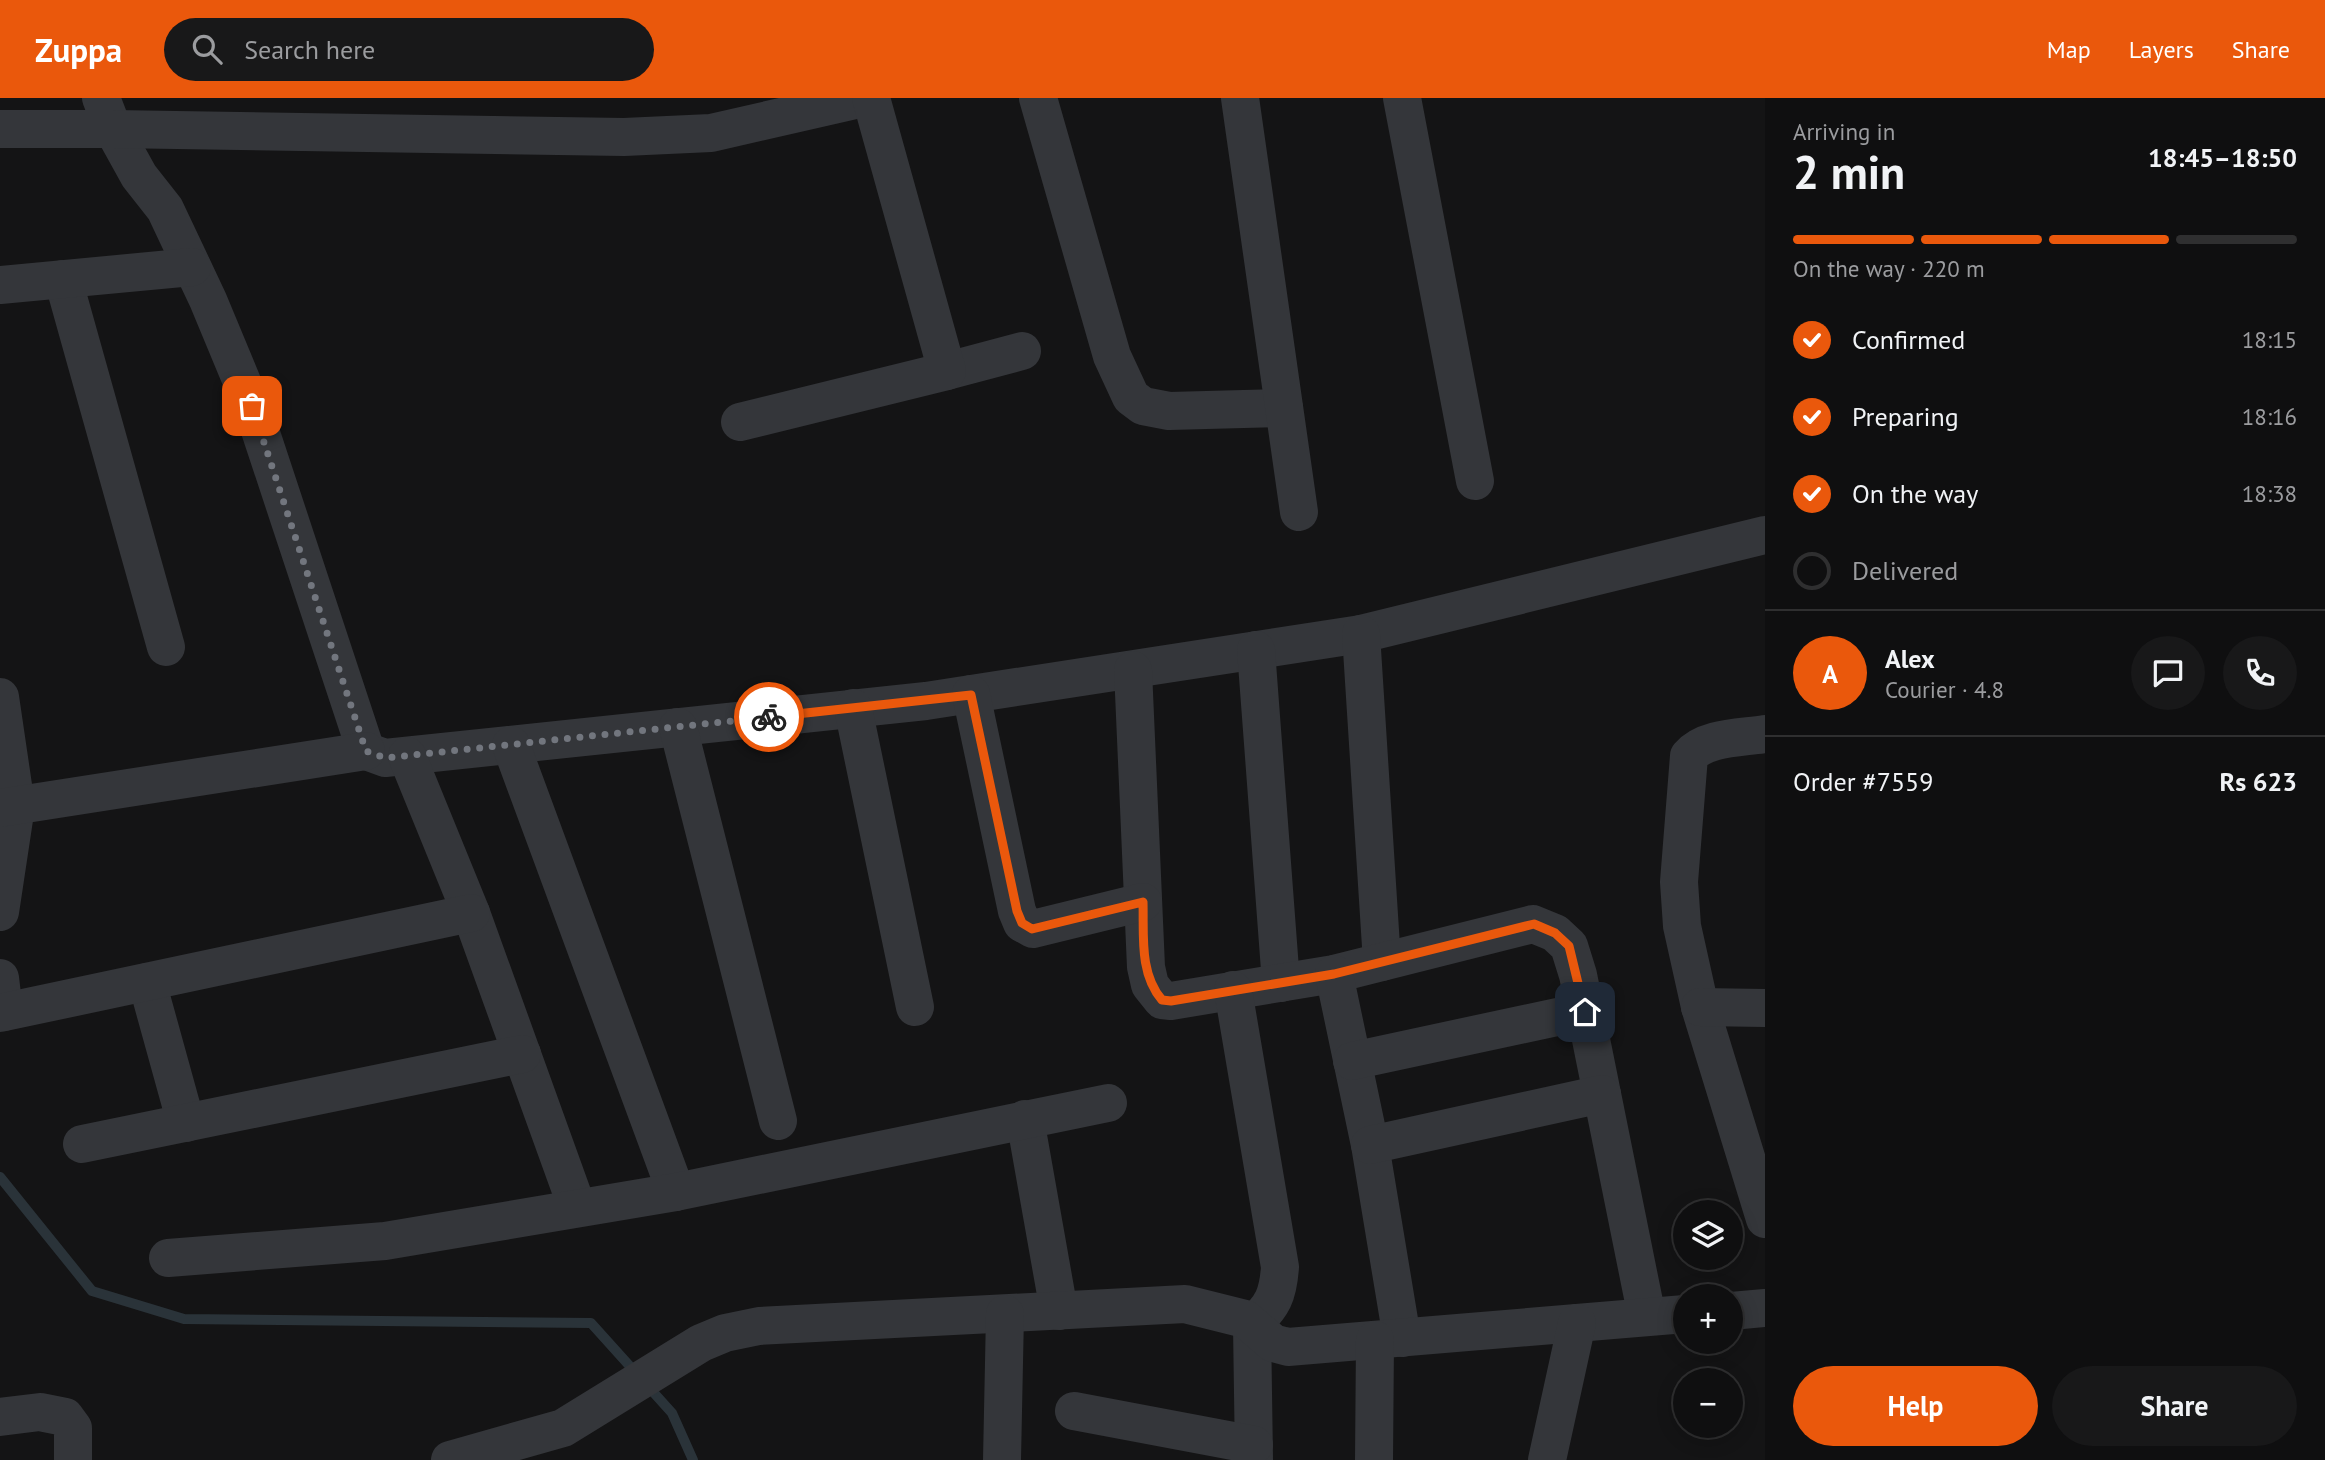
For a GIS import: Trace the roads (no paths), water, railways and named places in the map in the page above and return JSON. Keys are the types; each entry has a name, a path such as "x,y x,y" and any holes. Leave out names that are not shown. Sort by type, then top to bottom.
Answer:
{"street":[{"path":"0,129 107,113 624,137 710,133 864,98"},
{"path":"871,98 947,371"},
{"path":"1038,98 1112,356 1131,397 1143,406 1169,411 1284,408"},
{"path":"1240,98 1299,512"},
{"path":"1402,98 1475,481"},
{"path":"107,113 139,176 165,209 252,406 366,751"},
{"path":"0,285 192,267"},
{"path":"63,279 166,647"},
{"path":"740,422 1022,351"},
{"path":"8,807 366,751 385,758 407,756 971,695 1133,670 1361,634 1765,535"},
{"path":"1361,634 1382,962"},
{"path":"1256,650 1281,983"},
{"path":"1133,670 1146,967 1150,985 1162,1000 1171,1001 1334,974 1534,924 1555,933 1569,946 1585,1012 1647,1317"},
{"path":"971,695 1017,911 1022,923 1032,929 1143,902"},
{"path":"0,697 8,807 0,912"},
{"path":"853,708 915,1007"},
{"path":"678,727 778,1121"},
{"path":"1765,734 1708,743 1696,748 1689,757 1679,883 1682,926 1700,1007 1765,1219"},
{"path":"511,745 676,1192"},
{"path":"407,756 471,913 577,1208"},
{"path":"1,1001 147,982 471,913"},
{"path":"1334,974 1370,1145 1389,1339 1377,1459"},
{"path":"147,982 186,1123"},
{"path":"1074,1411 1254,1453 1252,1325 1269,1310 1279,1285 1280,1267 1233,990"},
{"path":"1700,1007 1765,1008"},
{"path":"1352,1061 1585,1012"},
{"path":"82,1144 522,1054"},
{"path":"1370,1145 1602,1094"},
{"path":"168,1258 385,1241 676,1192 1108,1103"},
{"path":"1025,1119 1059,1311"},
{"path":"450,1460 562,1444 701,1343 725,1333 759,1326 1185,1304 1245,1319 1273,1343 1289,1348 1673,1315"},
{"path":"1743,1310 1765,1308"},
{"path":"1002,1460 1005,1314"},
{"path":"1547,1460 1577,1324"},
{"path":"0,1417 40,1412 65,1417 73,1428 74,1460"}],"waterway":[{"path":"0,1177 92,1291 184,1319 591,1323 672,1413 693,1460"}]}
